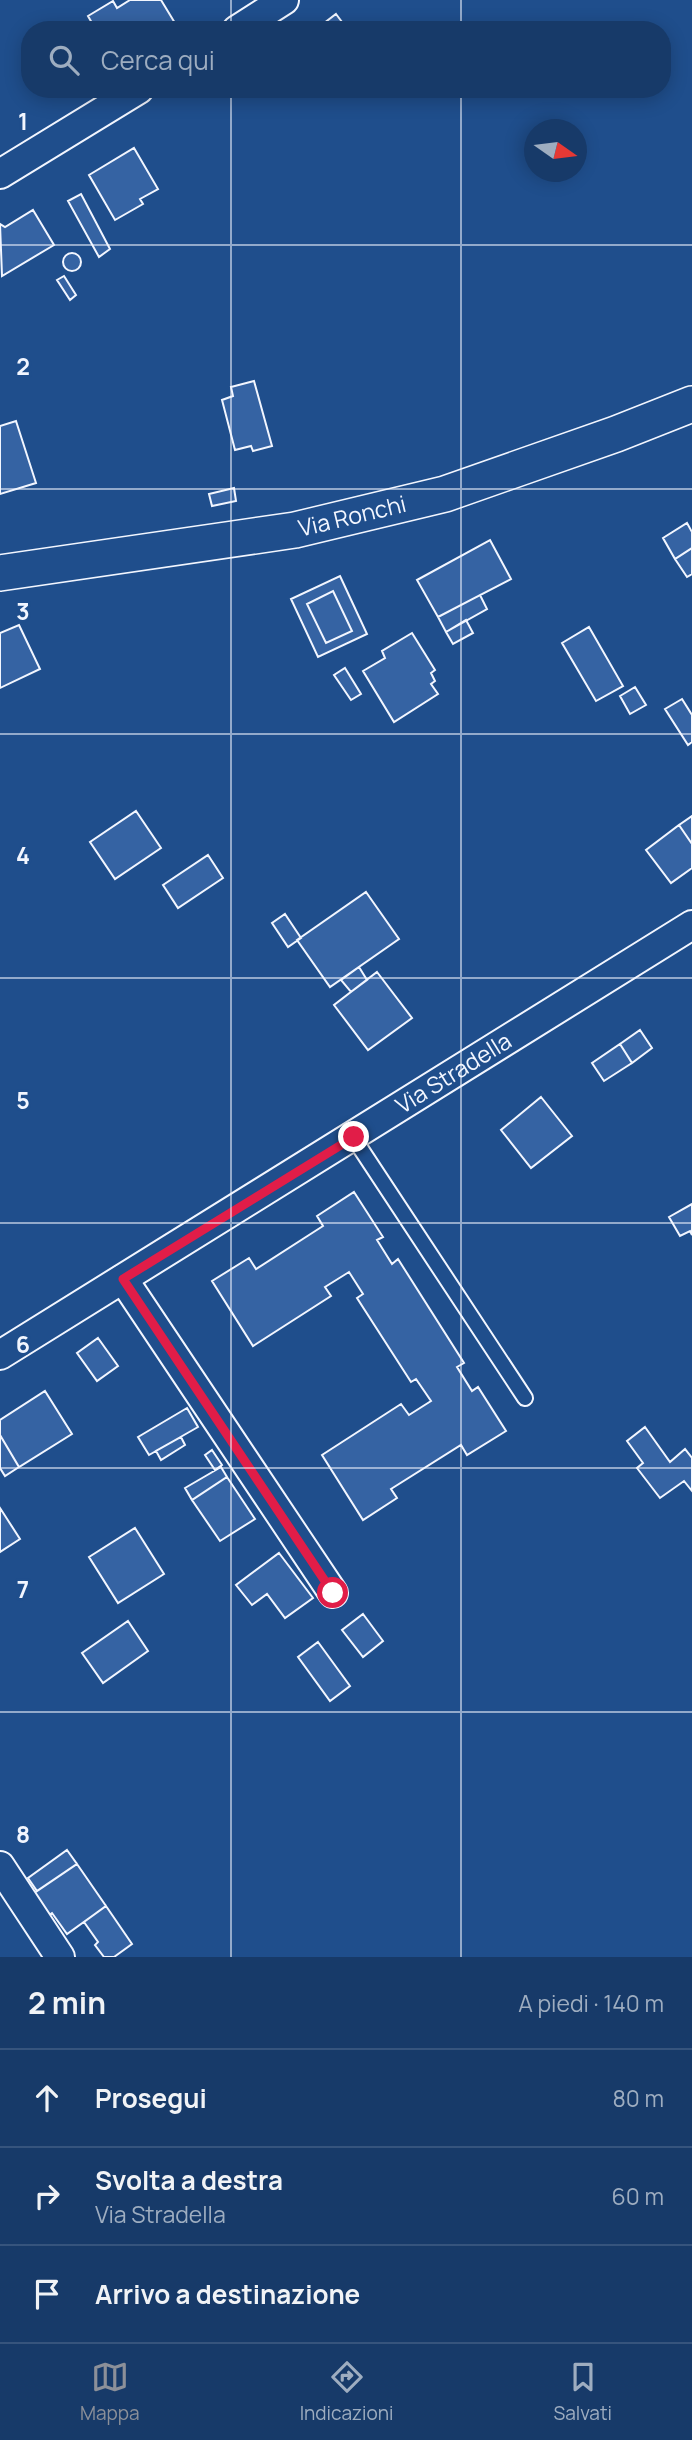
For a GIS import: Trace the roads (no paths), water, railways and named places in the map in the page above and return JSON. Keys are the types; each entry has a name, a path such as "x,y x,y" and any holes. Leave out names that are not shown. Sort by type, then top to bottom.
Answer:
{"street":[{"path":"250,21 284,0"},
{"path":"0,174 124,98"},
{"name":"Via Ronchi","path":"0,573 295,530 446,494 692,404"},
{"name":"Via Stradella","path":"0,1355 692,925"},
{"path":"123,1279 333,1593"},
{"path":"0,1866 60,1957"}],"lane":[{"path":"354,1137 525,1398"}]}
